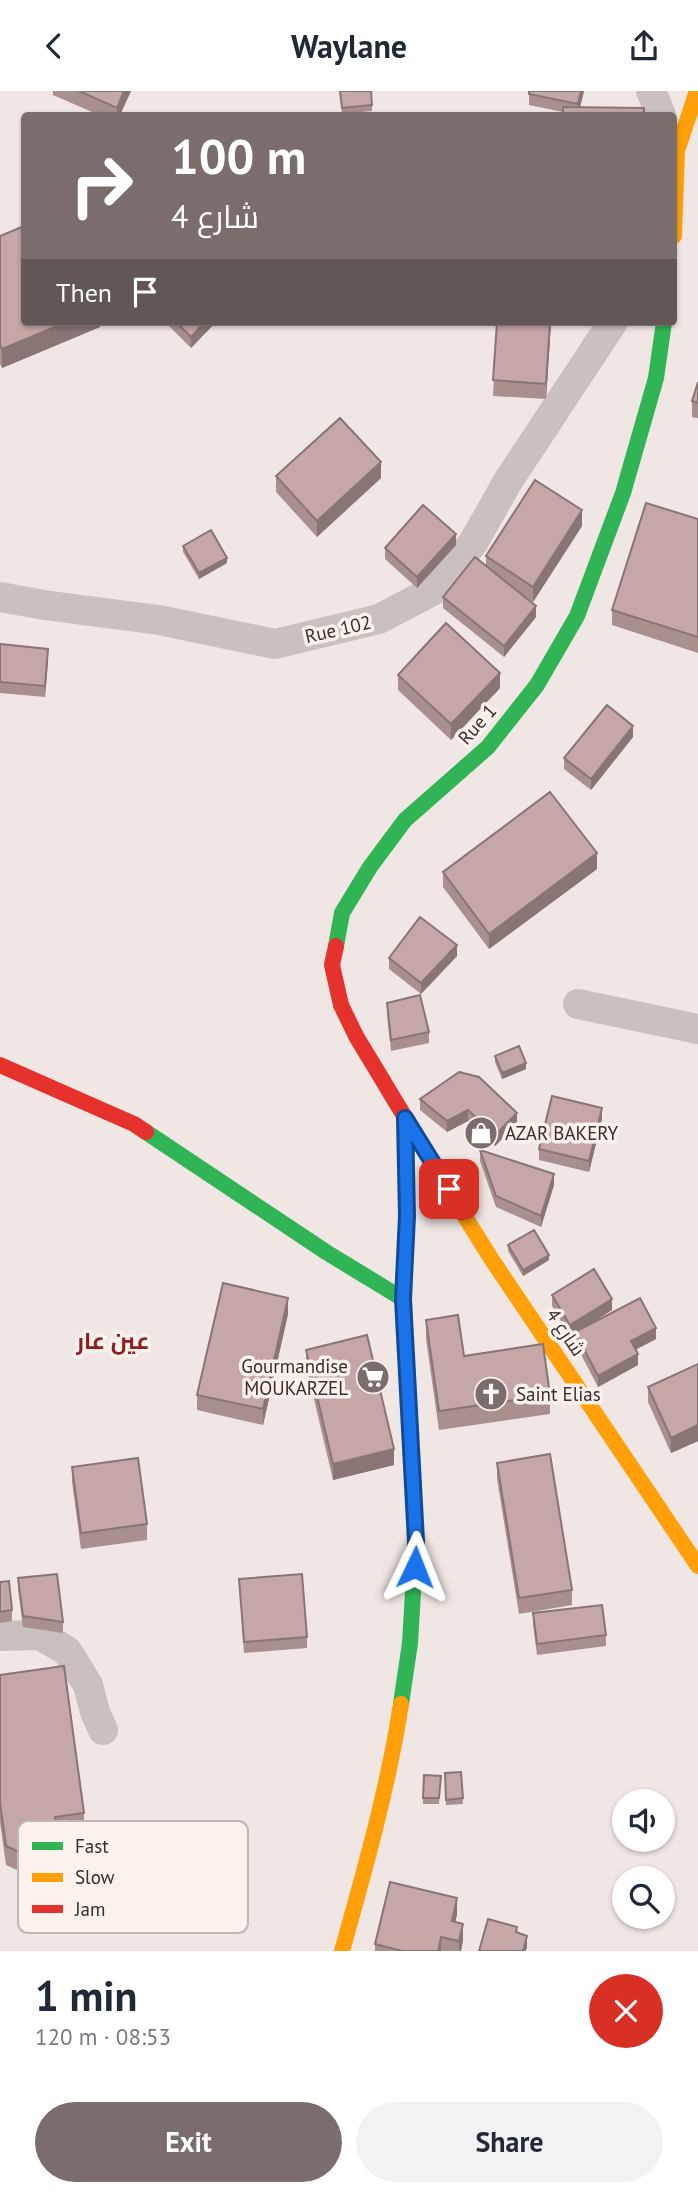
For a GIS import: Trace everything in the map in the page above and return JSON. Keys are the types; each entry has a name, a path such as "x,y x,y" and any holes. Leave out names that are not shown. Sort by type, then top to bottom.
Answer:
{"street":[{"path":"651,91 661,112"},
{"path":"677,142 697,91"},
{"name":"Rue 102","path":"0,597 159,621 275,643 379,619 436,589 473,543 508,481 610,326"},
{"name":"Rue 1","path":"405,1118 356,1036 341,1005 332,965 342,913 370,867 405,820 488,747 537,685 577,616 623,493 656,377 663,326"},
{"path":"578,1004 698,1029"},
{"path":"2,1063 134,1124 326,1252 403,1299"},
{"path":"342,1951 373,1841 394,1747 410,1643 416,1541 403,1299 407,1216 405,1118"},
{"name":"شارع 4","path":"405,1118 492,1260 698,1566"},
{"path":"0,1636 40,1635 67,1651 88,1685 103,1730"}],"building":[{"path":"79,91 124,91 117,108"},
{"path":"340,91 371,91 372,105 342,108"},
{"path":"529,91 581,91 578,104 529,94"},
{"path":"563,107 644,108 644,112 563,112"},
{"path":"21,227 21,326 57,326 2,349 0,345 0,236"},
{"path":"180,326 201,326 191,337"},
{"path":"497,326 550,326 546,384 493,380"},
{"path":"698,382 698,403 692,401"},
{"path":"340,418 381,462 317,521 276,476"},
{"path":"535,480 582,510 533,587 486,556"},
{"path":"646,503 698,519 698,637 612,610"},
{"path":"423,505 456,534 417,577 385,548"},
{"path":"211,530 227,558 199,573 183,546"},
{"path":"475,557 536,606 504,646 443,597"},
{"path":"446,623 500,673 451,724 398,675"},
{"path":"0,644 48,649 45,686 0,682"},
{"path":"607,705 633,726 591,779 564,758"},
{"path":"550,792 597,853 489,934 443,872"},
{"path":"420,917 457,945 421,983 389,958"},
{"path":"420,995 429,1032 391,1040 387,1003"},
{"path":"519,1046 526,1063 502,1073 495,1056"},
{"path":"459,1072 479,1077 517,1113 495,1135 468,1110 447,1121 420,1099"},
{"path":"552,1096 602,1108 589,1161 539,1149"},
{"path":"480,1150 554,1174 541,1216 496,1196"},
{"path":"534,1230 549,1255 523,1270 508,1245"},
{"path":"594,1269 612,1299 570,1325 552,1295"},
{"path":"223,1283 288,1298 263,1409 197,1395"},
{"path":"640,1298 656,1328 631,1341 638,1354 598,1376 575,1332"},
{"name":"Saint Elias","path":"458,1315 464,1356 543,1344 550,1395 439,1411 426,1320"},
{"path":"367,1335 394,1449 333,1464 306,1350"},
{"path":"698,1364 698,1425 671,1438 648,1387"},
{"path":"550,1454 572,1590 519,1598 497,1463"},
{"path":"138,1458 147,1524 81,1533 72,1467"},
{"path":"57,1574 63,1622 23,1616 18,1578"},
{"path":"302,1574 307,1637 244,1642 239,1579"},
{"path":"9,1581 12,1610 0,1612 0,1582"},
{"path":"602,1605 606,1635 537,1644 533,1613"},
{"path":"64,1666 84,1813 55,1817 56,1821 18,1821 18,1851 6,1846 0,1803 0,1675"},
{"path":"461,1772 463,1798 446,1800 445,1773"},
{"path":"424,1775 441,1776 439,1798 423,1798"},
{"path":"390,1882 457,1898 452,1921 463,1924 459,1941 441,1937 438,1951 402,1951 375,1944"},
{"path":"488,1919 517,1927 516,1932 527,1936 523,1951 479,1951"}],"traffic: fast":[{"path":"336,946 342,913 370,867 405,820 488,747 537,685 577,616 623,493 656,378 663,326"},
{"path":"401,1704 410,1643 416,1541 403,1299 407,1216 405,1120"},
{"path":"146,1132 326,1252 403,1299"}],"traffic: slow":[{"path":"677,151 697,91"},
{"path":"462,1212 698,1566"},
{"path":"342,1951 383,1797 401,1704"}],"traffic: jam":[{"path":"336,946 332,965 341,1005 356,1036 462,1212"},
{"path":"0,1065 134,1124 146,1132"}],"place":[{"name":"AZAR BAKERY","path":"481,1133"},
{"name":"Gourmandise MOUKARZEL","path":"373,1377"},
{"name":"Saint Elias","path":"491,1394"}],"district":[{"name":"عين عار","path":"113,1340"}],"route":[{"path":"415,1567 416,1541 403,1299 407,1216 405,1118 449,1189"}]}
